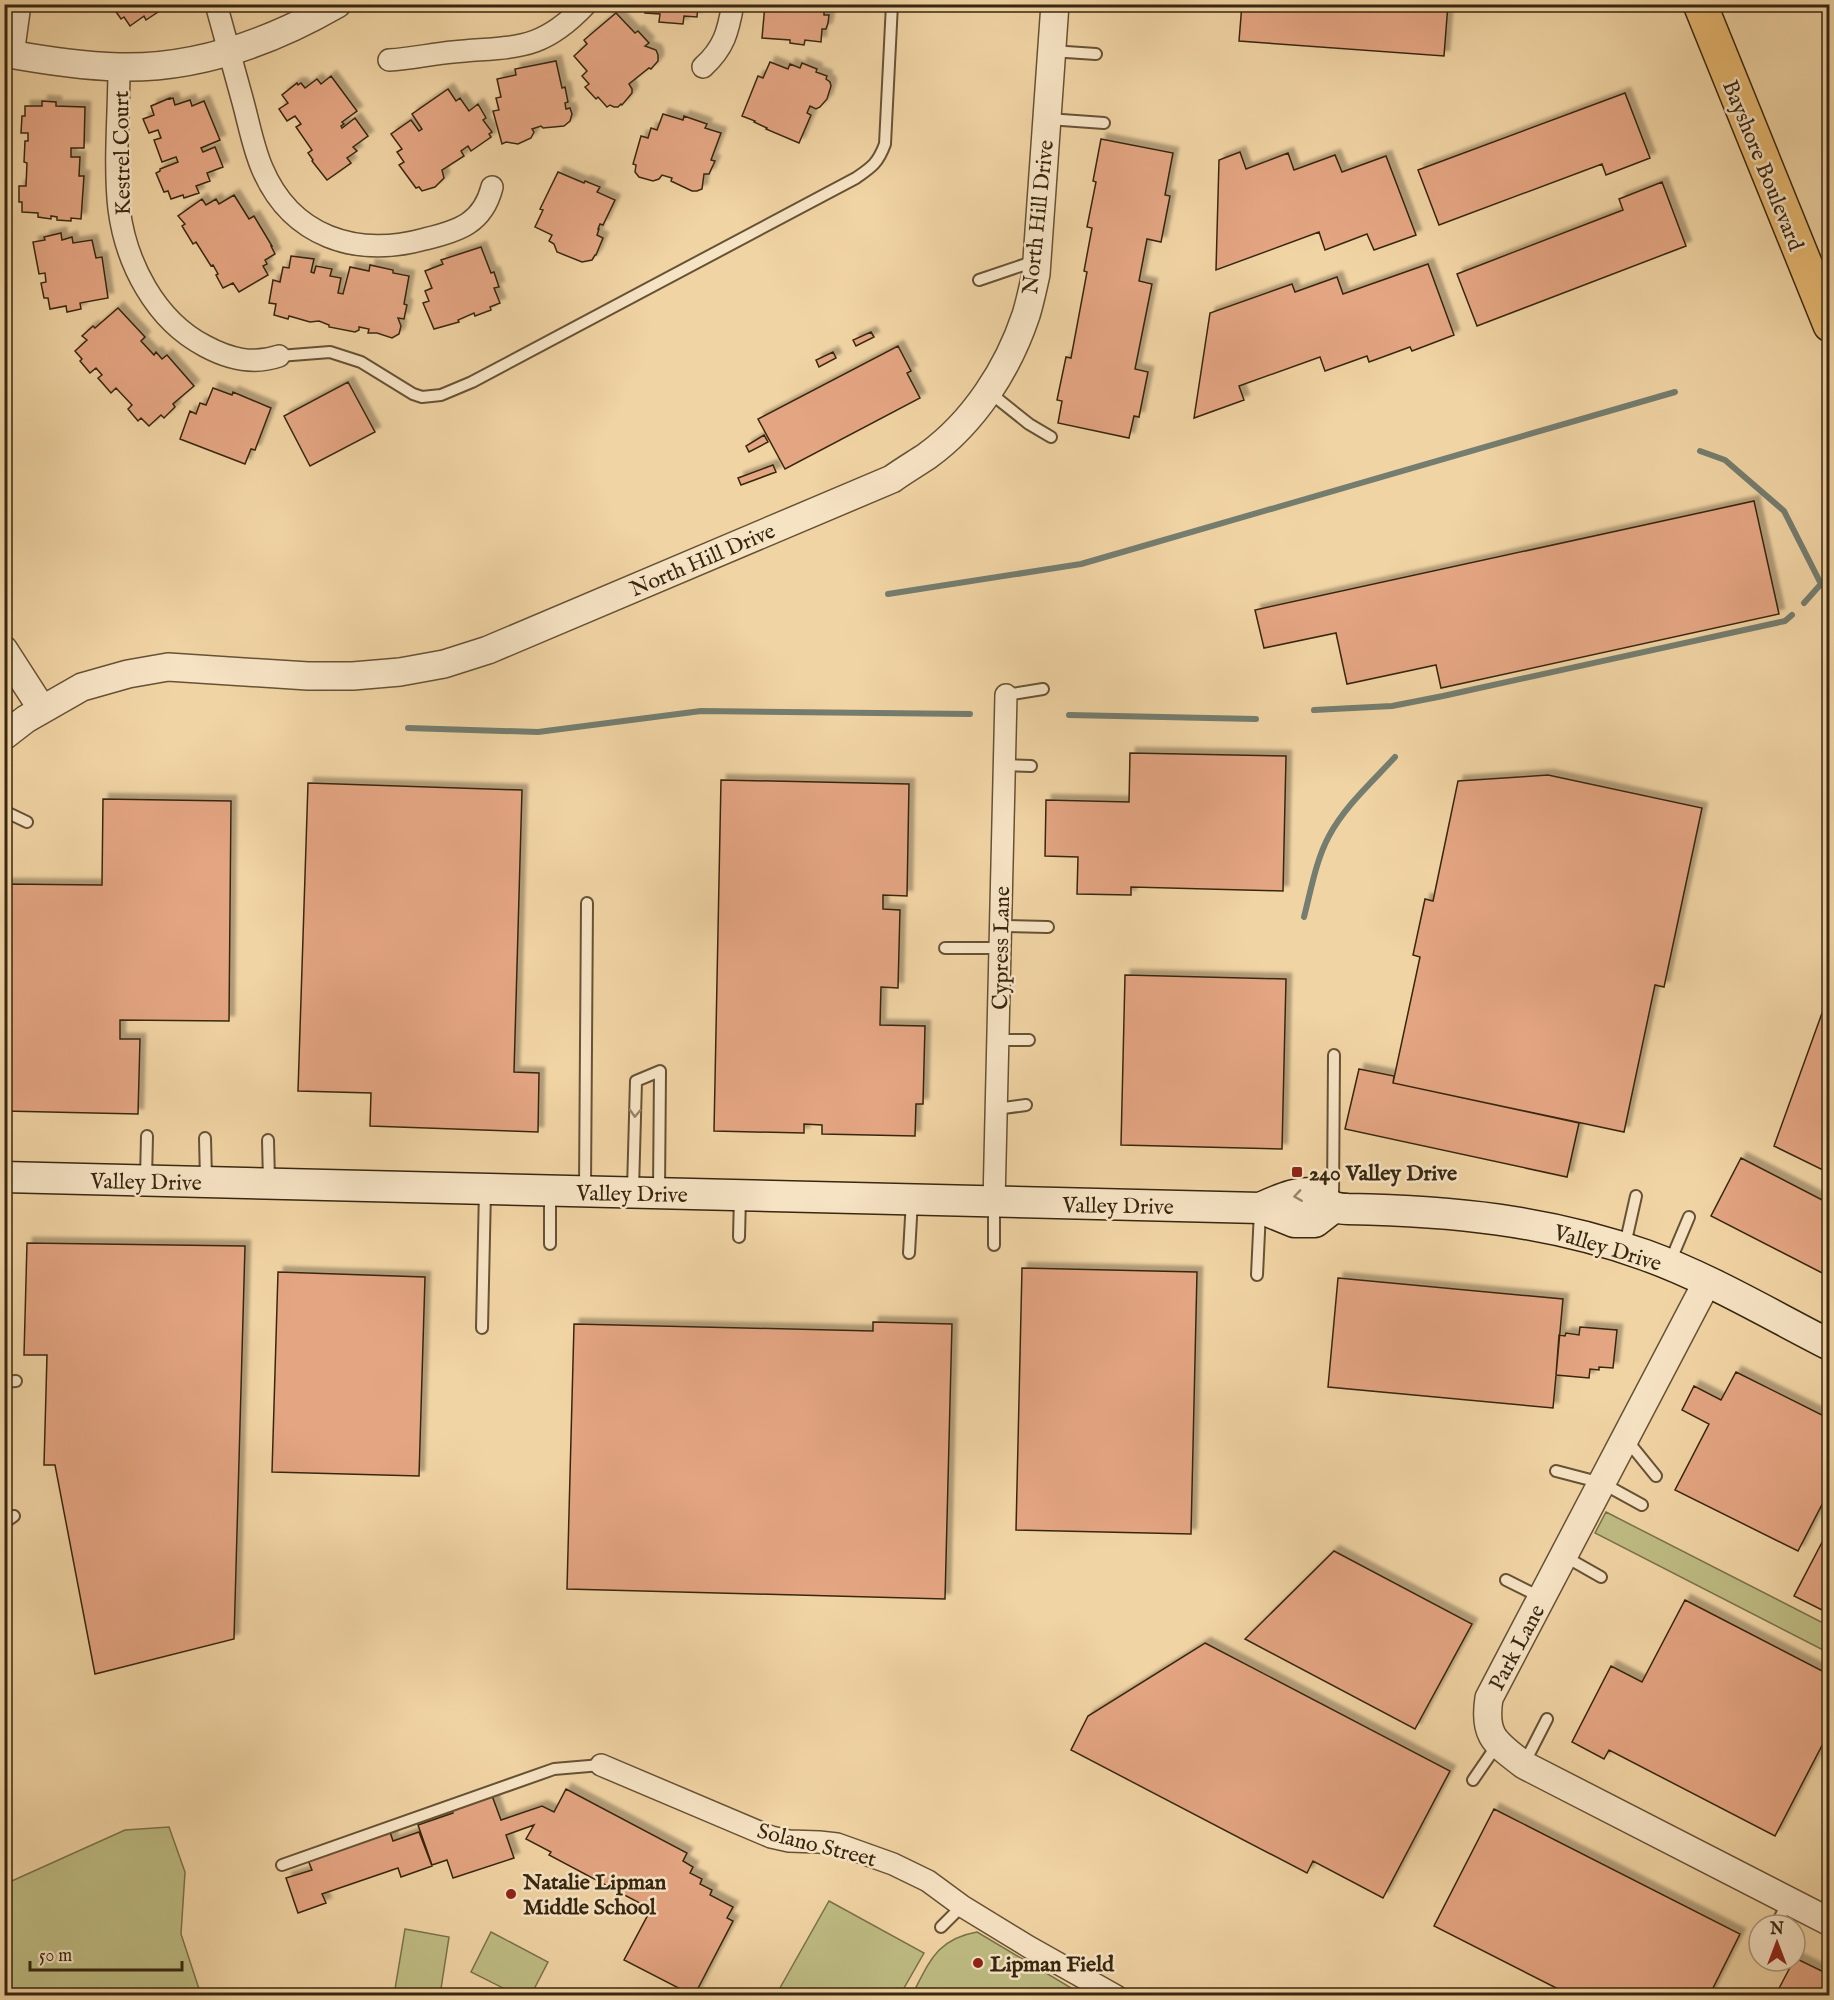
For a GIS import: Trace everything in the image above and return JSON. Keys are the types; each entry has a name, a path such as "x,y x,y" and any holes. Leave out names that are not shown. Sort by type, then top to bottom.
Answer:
{"main road":[{"name":"Bayshore Boulevard","path":"1700,4 1830,325"},
{"name":"Valley Drive","path":"4,1177 1260,1208 1295,1194 1315,1194 1333,1208 1431,1212 1494,1218 1560,1230 1625,1249 1707,1282 1830,1345"}],"street":[{"path":"20,4 8,54 119,67 191,61 229,51 265,39 337,4"},
{"path":"216,4 256,149 268,182 290,212 322,234 340,242 363,246 412,243 438,236 464,226 477,218 488,202 492,187"},
{"path":"389,60 517,47 537,42 558,30 586,4"},
{"path":"703,67 720,48 728,33 733,4"},
{"name":"North Hill Drive","path":"4,736 26,719 82,687 104,679 168,667 308,676 353,676 400,672 444,664 488,650 892,479 928,455 960,426 989,392 1011,353 1026,314 1036,274 1055,4"},
{"name":"Kestrel Court","path":"119,67 119,208 123,232 142,281 155,303 171,322 192,340 240,360 266,361 279,356"},
{"path":"4,650 42,709"},
{"name":"Cypress Lane","path":"994,1202 1006,695"},
{"name":"Park Lane","path":"1497,1744 1489,1730 1487,1715 1489,1698 1707,1282"},
{"path":"1497,1744 1524,1765 1830,1922"},
{"name":"Solano Street","path":"601,1765 771,1837 789,1841 837,1844 884,1860 928,1881 962,1906 1029,1947 1116,1995"}],"lane":[{"path":"279,356 330,352 360,362 413,394 422,397 441,395 472,382 856,178 872,168 880,158 885,144 892,4"},
{"path":"1051,51 1096,54"},
{"path":"1047,119 1104,123"},
{"path":"979,280 1036,261"},
{"path":"989,392 1029,424 1051,437"},
{"path":"1006,695 1043,689"},
{"path":"1004,765 1031,766"},
{"path":"4,811 27,822"},
{"path":"585,1192 587,903"},
{"path":"1000,926 1048,927"},
{"path":"945,948 1000,948"},
{"path":"998,1040 1029,1040"},
{"path":"1333,1208 1334,1055"},
{"path":"660,1071 646,1193 636,1081 660,1071"},
{"path":"996,1109 1026,1105"},
{"path":"146,1181 147,1136"},
{"path":"205,1138 206,1182"},
{"path":"268,1140 269,1184"},
{"path":"482,1328 485,1189"},
{"path":"550,1191 550,1244"},
{"path":"739,1237 740,1195"},
{"path":"1625,1249 1636,1196"},
{"path":"909,1253 912,1200"},
{"path":"994,1202 994,1245"},
{"path":"1257,1275 1260,1208"},
{"path":"1668,1265 1689,1217"},
{"path":"1626,1439 1656,1476"},
{"path":"1556,1471 1602,1483 1642,1505"},
{"path":"4,1523 14,1516"},
{"path":"1564,1556 1601,1577"},
{"path":"1506,1580 1542,1598"},
{"path":"1524,1765 1547,1719"},
{"path":"1473,1780 1497,1744"},
{"path":"282,1865 554,1769 601,1765"},
{"path":"1782,1913 1788,1901"},
{"path":"941,1927 962,1906"}],"shaded area":[{"path":"1606,1512 1829,1626 1829,1653 1595,1533"},
{"path":"169,1827 185,1872 181,1934 201,1995 5,1995 5,1884 125,1830"},
{"path":"829,1901 924,1953 900,1995 776,1995"},
{"path":"405,1929 449,1937 440,1995 394,1995"},
{"path":"491,1932 548,1962 531,1995 517,1995 471,1972"},
{"name":"Lipman Field","path":"977,1932 1083,1995 912,1995 929,1963 943,1947 963,1935"}],"building":[{"path":"114,4 163,4 164,8 146,20 144,16 130,26 124,17 121,19 112,6"},
{"path":"632,4 698,4 697,17 684,16 683,24 659,22 660,14 645,13 645,7"},
{"path":"765,4 824,4 824,15 829,15 826,29 822,29 821,42 805,40 804,45 790,43 790,40 762,38"},
{"path":"1242,4 1448,4 1444,56 1239,41"},
{"path":"616,13 635,33 638,31 649,43 645,46 656,50 658,61 651,69 649,68 629,84 632,93 622,105 607,107 585,87 589,84 582,76 587,71 574,56 587,44 584,40"},
{"path":"556,61 562,88 565,87 568,102 565,103 566,109 570,108 572,114 570,121 564,126 543,128 541,126 532,129 534,132 531,138 518,144 506,142 502,144 493,111 499,110 496,98 501,97 497,79 516,75 515,69"},
{"path":"770,62 788,69 790,64 800,68 802,63 817,69 816,72 827,76 826,79 830,82 827,99 816,109 810,106 807,113 811,115 799,143 742,116 758,76 763,78"},
{"path":"331,76 357,111 342,122 344,124 342,128 355,118 368,136 353,147 357,151 347,158 351,163 327,180 308,153 312,150 296,127 301,124 295,116 287,121 279,109 288,103 282,95 297,83 298,85 301,83 305,88 317,79 321,84"},
{"path":"448,89 456,101 460,98 469,111 478,104 486,118 483,120 492,132 489,134 491,137 471,151 468,146 461,151 464,156 442,170 444,178 435,187 422,191 419,187 416,188 399,165 404,162 397,152 402,149 391,134 411,120 419,131 422,129 412,114"},
{"path":"1625,93 1650,158 1606,175 1602,164 1439,225 1418,170"},
{"path":"173,98 175,105 190,100 192,106 204,101 220,140 201,148 203,152 215,147 223,167 207,173 210,181 196,186 199,193 171,199 168,191 164,192 156,173 178,162 176,157 162,162 154,140 161,138 158,130 149,133 143,119 154,115 151,106"},
{"path":"42,101 56,102 56,106 85,107 84,148 71,148 71,157 80,157 79,176 84,176 81,219 57,220 57,217 51,216 51,219 38,217 38,213 22,212 22,202 19,202 19,186 26,186 27,163 24,162 25,141 28,141 28,133 21,133 22,116 25,116 25,106 42,106"},
{"path":"663,114 683,120 684,116 707,124 705,128 721,133 711,160 715,161 709,174 704,174 702,189 692,191 671,181 672,178 662,175 653,181 639,177 635,172 636,165 633,164 641,136 648,138 651,128 657,130"},
{"path":"1101,139 1173,153 1165,195 1170,196 1161,242 1147,239 1139,281 1152,284 1135,369 1148,372 1139,417 1134,416 1129,438 1058,423 1062,401 1057,400 1066,357 1071,358 1087,272 1084,271 1092,228 1087,227 1096,182 1093,181"},
{"path":"1240,152 1246,169 1288,153 1294,170 1335,155 1342,172 1386,156 1416,235 1374,250 1367,234 1325,250 1319,232 1216,270 1219,160"},
{"path":"558,172 600,187 597,192 615,200 603,225 600,224 598,229 597,235 603,238 592,260 582,262 557,252 554,244 549,241 552,235 535,227 543,210 540,209"},
{"path":"1662,182 1686,246 1477,326 1457,274 1623,210 1619,199"},
{"path":"234,195 249,219 254,216 275,254 265,260 267,264 263,266 268,275 239,292 233,283 223,288 213,265 211,266 196,242 193,244 182,226 185,224 178,216 202,199 206,205 216,199 219,204"},
{"path":"61,233 62,240 72,237 73,243 92,240 96,258 102,257 108,298 80,303 81,309 67,312 66,306 50,309 48,298 44,298 41,283 46,282 45,273 39,274 33,242"},
{"path":"481,247 491,273 494,272 499,287 494,288 500,303 490,307 491,310 475,316 474,313 458,320 459,322 434,329 423,303 429,301 425,291 432,288 425,271 443,264 441,260"},
{"path":"291,256 314,259 311,272 314,273 316,266 332,269 330,276 341,278 338,293 343,294 350,267 369,271 370,265 409,276 404,319 398,318 401,326 399,334 392,338 377,333 368,333 369,329 359,327 359,330 355,332 329,327 319,321 310,322 289,316 288,319 274,315 276,304 269,303 273,280 280,282 283,267 289,268"},
{"path":"1428,264 1454,335 1412,351 1410,347 1369,362 1367,356 1325,371 1320,357 1239,386 1244,400 1194,418 1210,313 1292,284 1295,292 1337,277 1343,294"},
{"path":"118,308 145,337 141,341 154,355 156,352 162,359 167,355 194,386 173,404 175,407 164,418 161,415 149,426 141,418 138,421 128,409 132,405 116,388 111,393 98,378 102,375 96,368 90,373 75,351 87,340 82,336"},
{"path":"871,332 874,337 856,346 853,340"},
{"path":"898,346 911,371 907,373 920,398 785,469 758,419"},
{"path":"833,352 836,358 819,367 816,360"},
{"path":"348,382 375,432 310,466 284,416"},
{"path":"213,388 232,395 233,392 271,408 255,450 251,449 245,464 180,439 190,411 196,414 200,403 206,405"},
{"path":"764,435 768,442 749,452 746,446"},
{"path":"773,465 776,472 741,485 738,478"},
{"path":"1754,501 1779,614 1441,688 1436,665 1347,684 1336,633 1264,648 1255,610"},
{"path":"1130,753 1286,756 1283,891 1131,887 1131,895 1077,894 1078,857 1045,856 1046,800 1129,802"},
{"path":"1548,775 1702,808 1664,987 1655,985 1624,1132 1393,1083 1420,957 1413,955 1425,899 1433,901 1458,781"},
{"path":"721,780 909,784 907,896 883,895 883,909 900,910 898,988 881,987 880,1025 925,1026 923,1104 916,1104 915,1136 822,1134 822,1125 804,1124 804,1133 714,1131"},
{"path":"308,783 522,790 514,1072 539,1073 538,1132 370,1126 371,1093 298,1091"},
{"path":"103,799 231,801 229,1021 120,1020 120,1039 140,1039 138,1114 4,1111 4,884 102,885"},
{"path":"1125,975 1286,979 1282,1149 1121,1145"},
{"path":"1830,991 1830,1170 1829,1173 1774,1146"},
{"path":"1359,1069 1394,1076 1393,1083 1579,1123 1567,1177 1345,1129"},
{"path":"1741,1158 1830,1204 1830,1277 1711,1216"},
{"path":"27,1243 245,1246 234,1639 95,1674 55,1465 44,1465 47,1355 24,1355"},
{"path":"1022,1268 1197,1272 1191,1534 1016,1530"},
{"path":"278,1272 425,1277 419,1476 272,1472"},
{"path":"1338,1278 1563,1299 1553,1408 1328,1387"},
{"path":"873,1322 952,1324 945,1599 567,1589 574,1324 873,1331"},
{"path":"1580,1327 1617,1330 1613,1368 1590,1369 1589,1378 1556,1375 1559,1335 1565,1336 1566,1333 1579,1335"},
{"path":"1736,1372 1830,1419 1830,1489 1798,1551 1675,1490 1709,1424 1682,1410 1694,1386 1721,1400"},
{"path":"1830,1527 1830,1614 1794,1596"},
{"path":"1334,1551 1472,1624 1415,1729 1245,1639"},
{"path":"1685,1600 1830,1675 1830,1730 1775,1836 1609,1750 1604,1759 1572,1742 1611,1666 1642,1682"},
{"path":"1205,1643 1450,1771 1383,1898 1313,1861 1307,1873 1071,1750 1088,1716"},
{"path":"566,1789 687,1853 683,1861 693,1867 690,1873 702,1879 700,1884 712,1890 710,1895 733,1907 727,1918 733,1921 694,1996 624,1960 651,1909 549,1855 551,1852 526,1839 534,1825 506,1835 514,1858 453,1878 447,1860 432,1865 418,1825 453,1813 450,1806 491,1793 501,1820 542,1806 554,1812"},
{"path":"1494,1809 1740,1934 1709,1996 1572,1996 1434,1926"},
{"path":"390,1832 393,1841 419,1832 432,1866 401,1877 398,1868 322,1894 326,1903 298,1913 286,1878 312,1870 308,1860"},
{"path":"1807,1964 1830,1975 1830,1996 1775,1996 1787,1973 1807,1973"}],"waterway":[{"path":"888,594 1081,564 1675,392"},
{"path":"1700,451 1725,460 1784,511 1821,584 1830,587"},
{"path":"1804,603 1821,584"},
{"path":"1314,710 1392,706 1443,696 1785,621 1792,615"},
{"path":"408,728 538,732 701,711 970,714"},
{"path":"1069,715 1256,719"},
{"path":"1304,917 1317,865 1324,845 1335,825 1351,804 1395,757"}],"place":[{"name":"240 Valley Drive","path":"1297,1172"},
{"name":"Natalie Lipman Middle School","path":"511,1894"},
{"name":"Lipman Field","path":"978,1963"}]}
